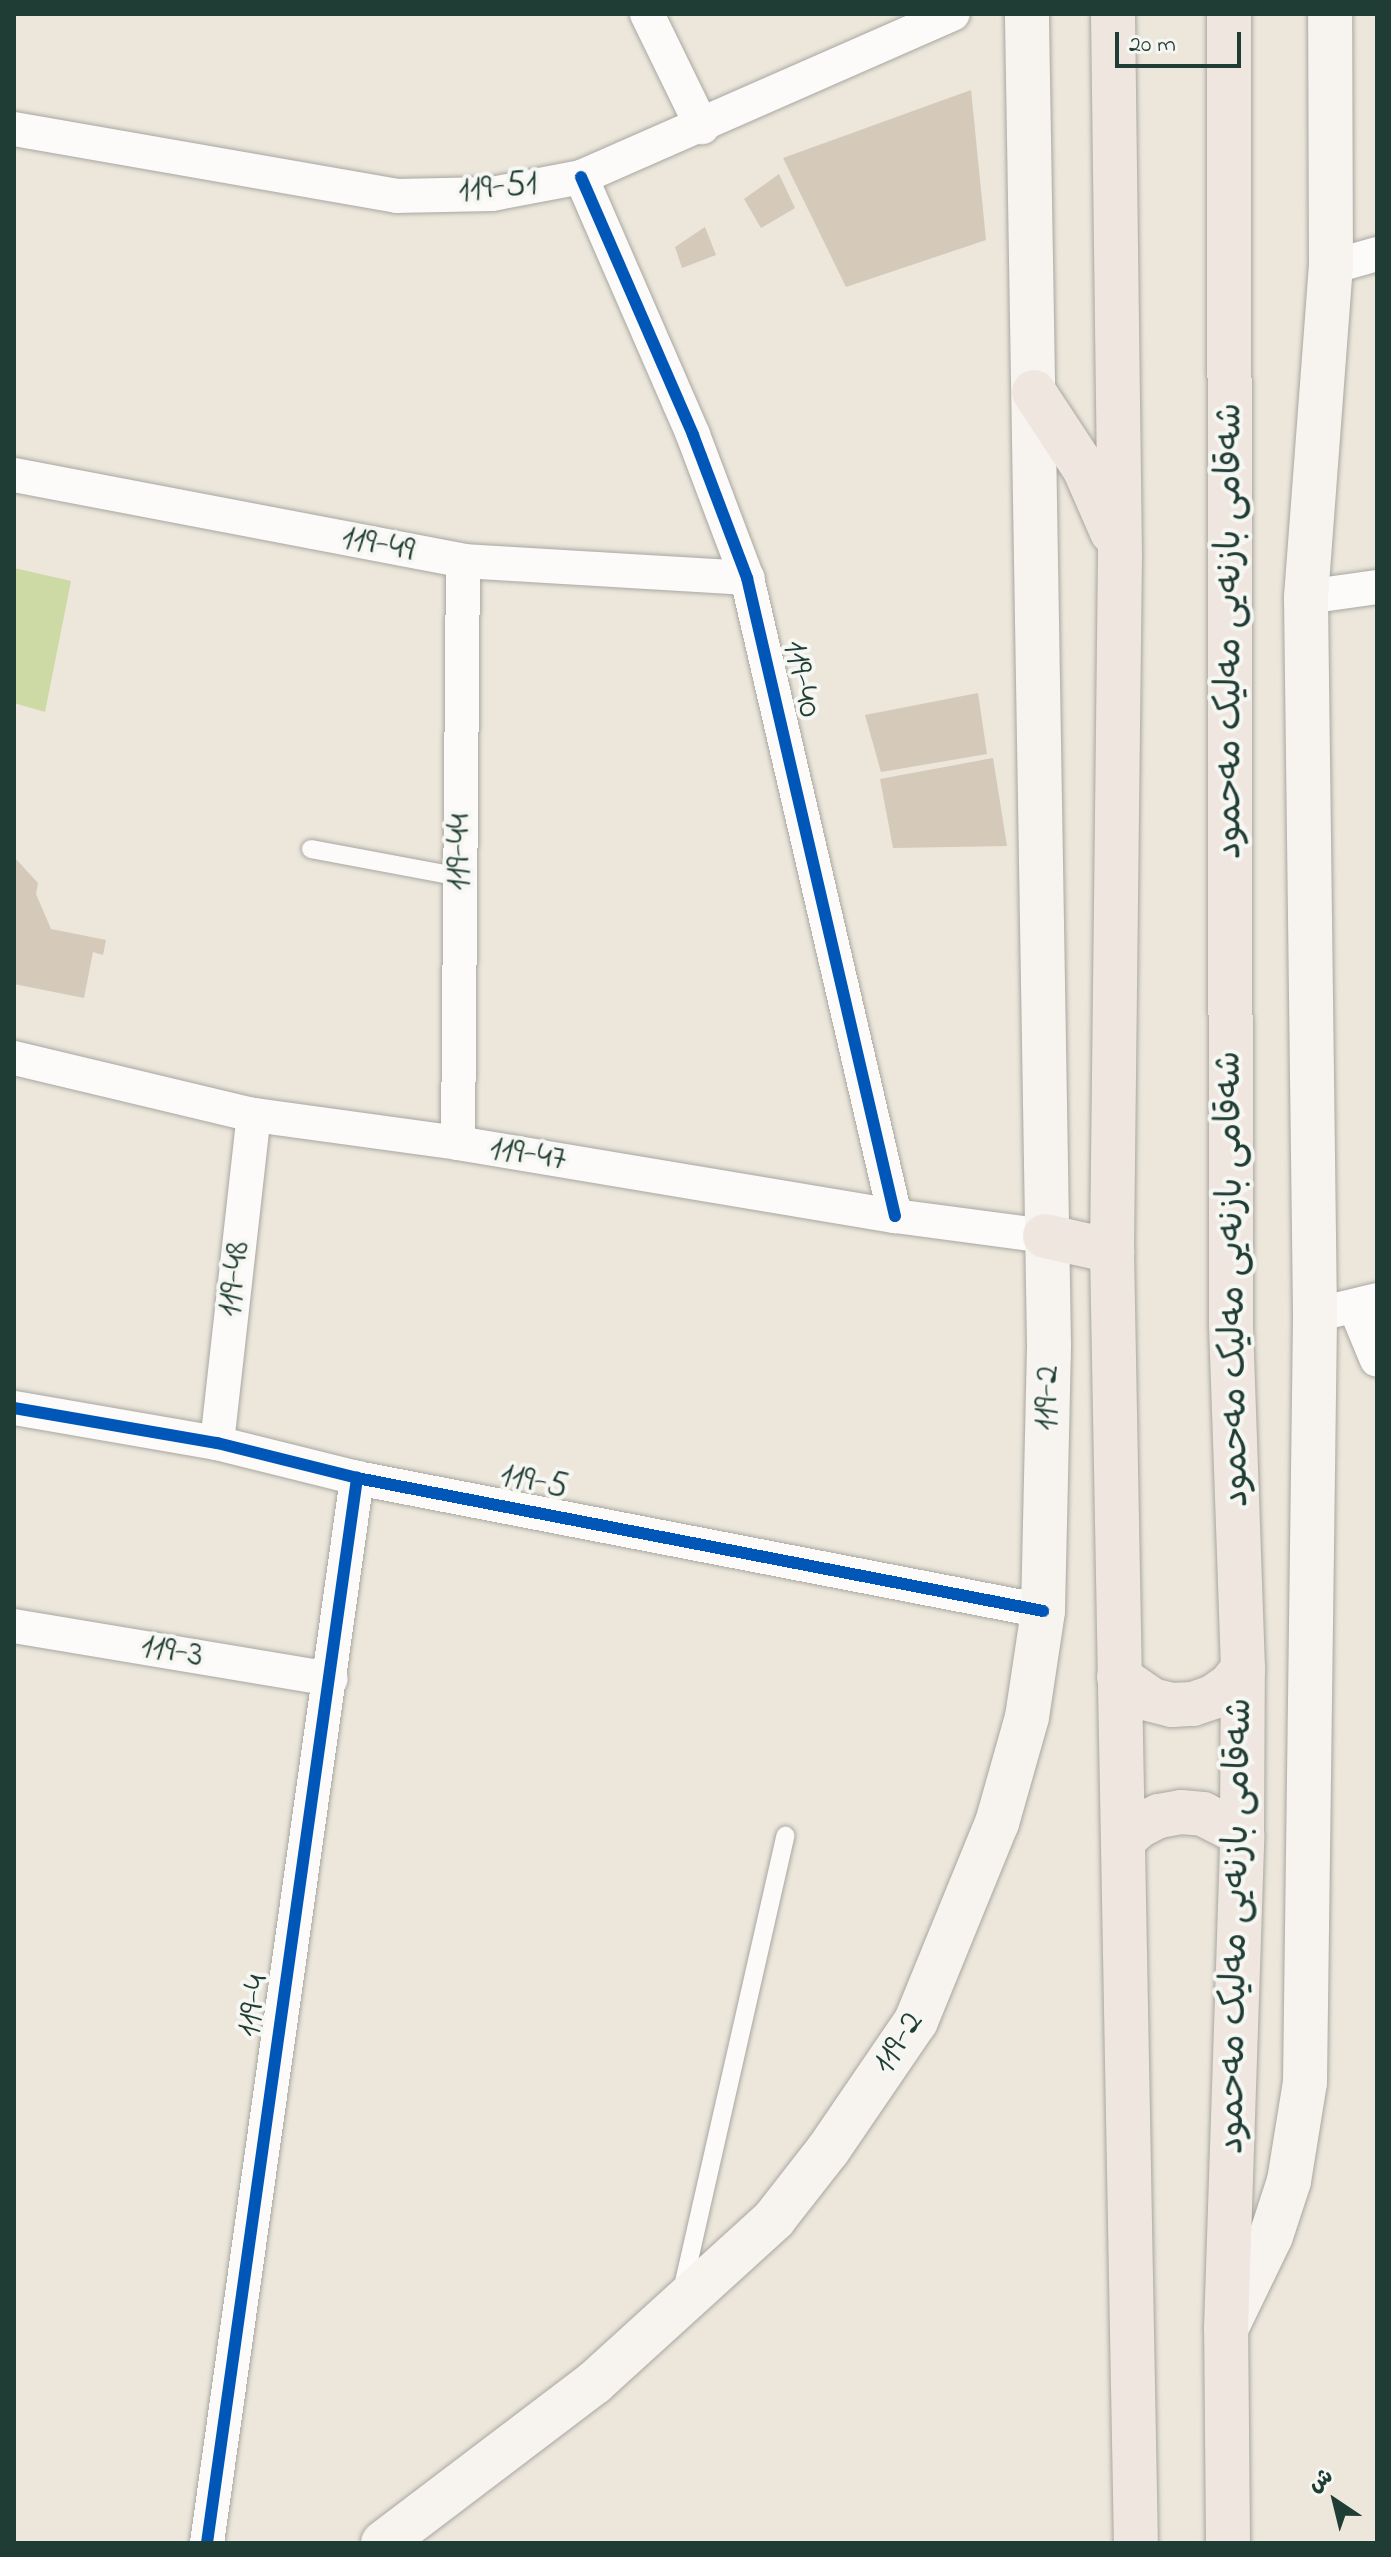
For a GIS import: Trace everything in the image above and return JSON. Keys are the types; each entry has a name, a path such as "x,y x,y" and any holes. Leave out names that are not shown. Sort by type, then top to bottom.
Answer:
{"highway":[{"path":"1113,14 1120,554 1112,1251 1136,2543"},
{"name":"شەقامی بازنەیی مەلیک مەحمود","path":"1228,2543 1226,2329 1242,1834 1243,1669 1231,1326 1229,14"},
{"path":"1034,392 1084,468 1120,554"},
{"path":"1045,1236 1112,1251"},
{"path":"1119,1677 1152,1700 1172,1705 1193,1704 1230,1685 1243,1669"},
{"path":"1123,1840 1149,1821 1181,1812 1203,1814 1242,1834"}],"main road":[{"name":"119-2","path":"383,2543 594,2383 774,2219 828,2150 916,2021 997,1823 1027,1717 1043,1611 1049,1345 1027,14"},
{"path":"1226,2329 1271,2236 1289,2181 1305,2082 1349,1307 1306,597 1331,267 1330,14"}],"street":[{"path":"647,14 702,127"},
{"name":"119-51","path":"14,129 396,196 492,194 581,177 702,127 953,14"},
{"name":"119-40","path":"581,177 693,435 747,578 895,1216"},
{"path":"1331,267 1377,254"},
{"name":"119-49","path":"14,475 463,561 747,578"},
{"name":"119-44","path":"458,1143 463,561"},
{"path":"1306,597 1377,587"},
{"name":"119-47","path":"14,1058 254,1115 458,1143 895,1216 1045,1236"},
{"name":"119-48","path":"217,1443 254,1115"},
{"path":"1349,1307 1377,1360"},
{"name":"119-5","path":"14,1408 217,1443 357,1478 1043,1611"},
{"name":"119-4","path":"207,2543 357,1478"},
{"name":"119-3","path":"14,1626 331,1679"}],"lane":[{"path":"311,849 460,877"},
{"path":"678,2306 785,1836"}],"green space":[{"path":"14,568 71,581 45,712 14,703"}],"building":[{"path":"971,90 986,240 846,287 783,158"},
{"path":"779,174 795,208 761,228 744,199"},
{"path":"705,227 716,255 682,268 675,247"},
{"path":"978,693 987,754 881,772 865,715"},
{"path":"993,758 1007,846 893,848 880,779"},
{"path":"14,857 38,883 36,894 51,929 106,940 103,955 93,952 84,998 14,984"}],"cycle path":[{"path":"581,177 693,435 747,578 895,1216"},
{"path":"14,1408 217,1443 357,1478 1043,1611"},
{"path":"207,2543 357,1478"}]}
